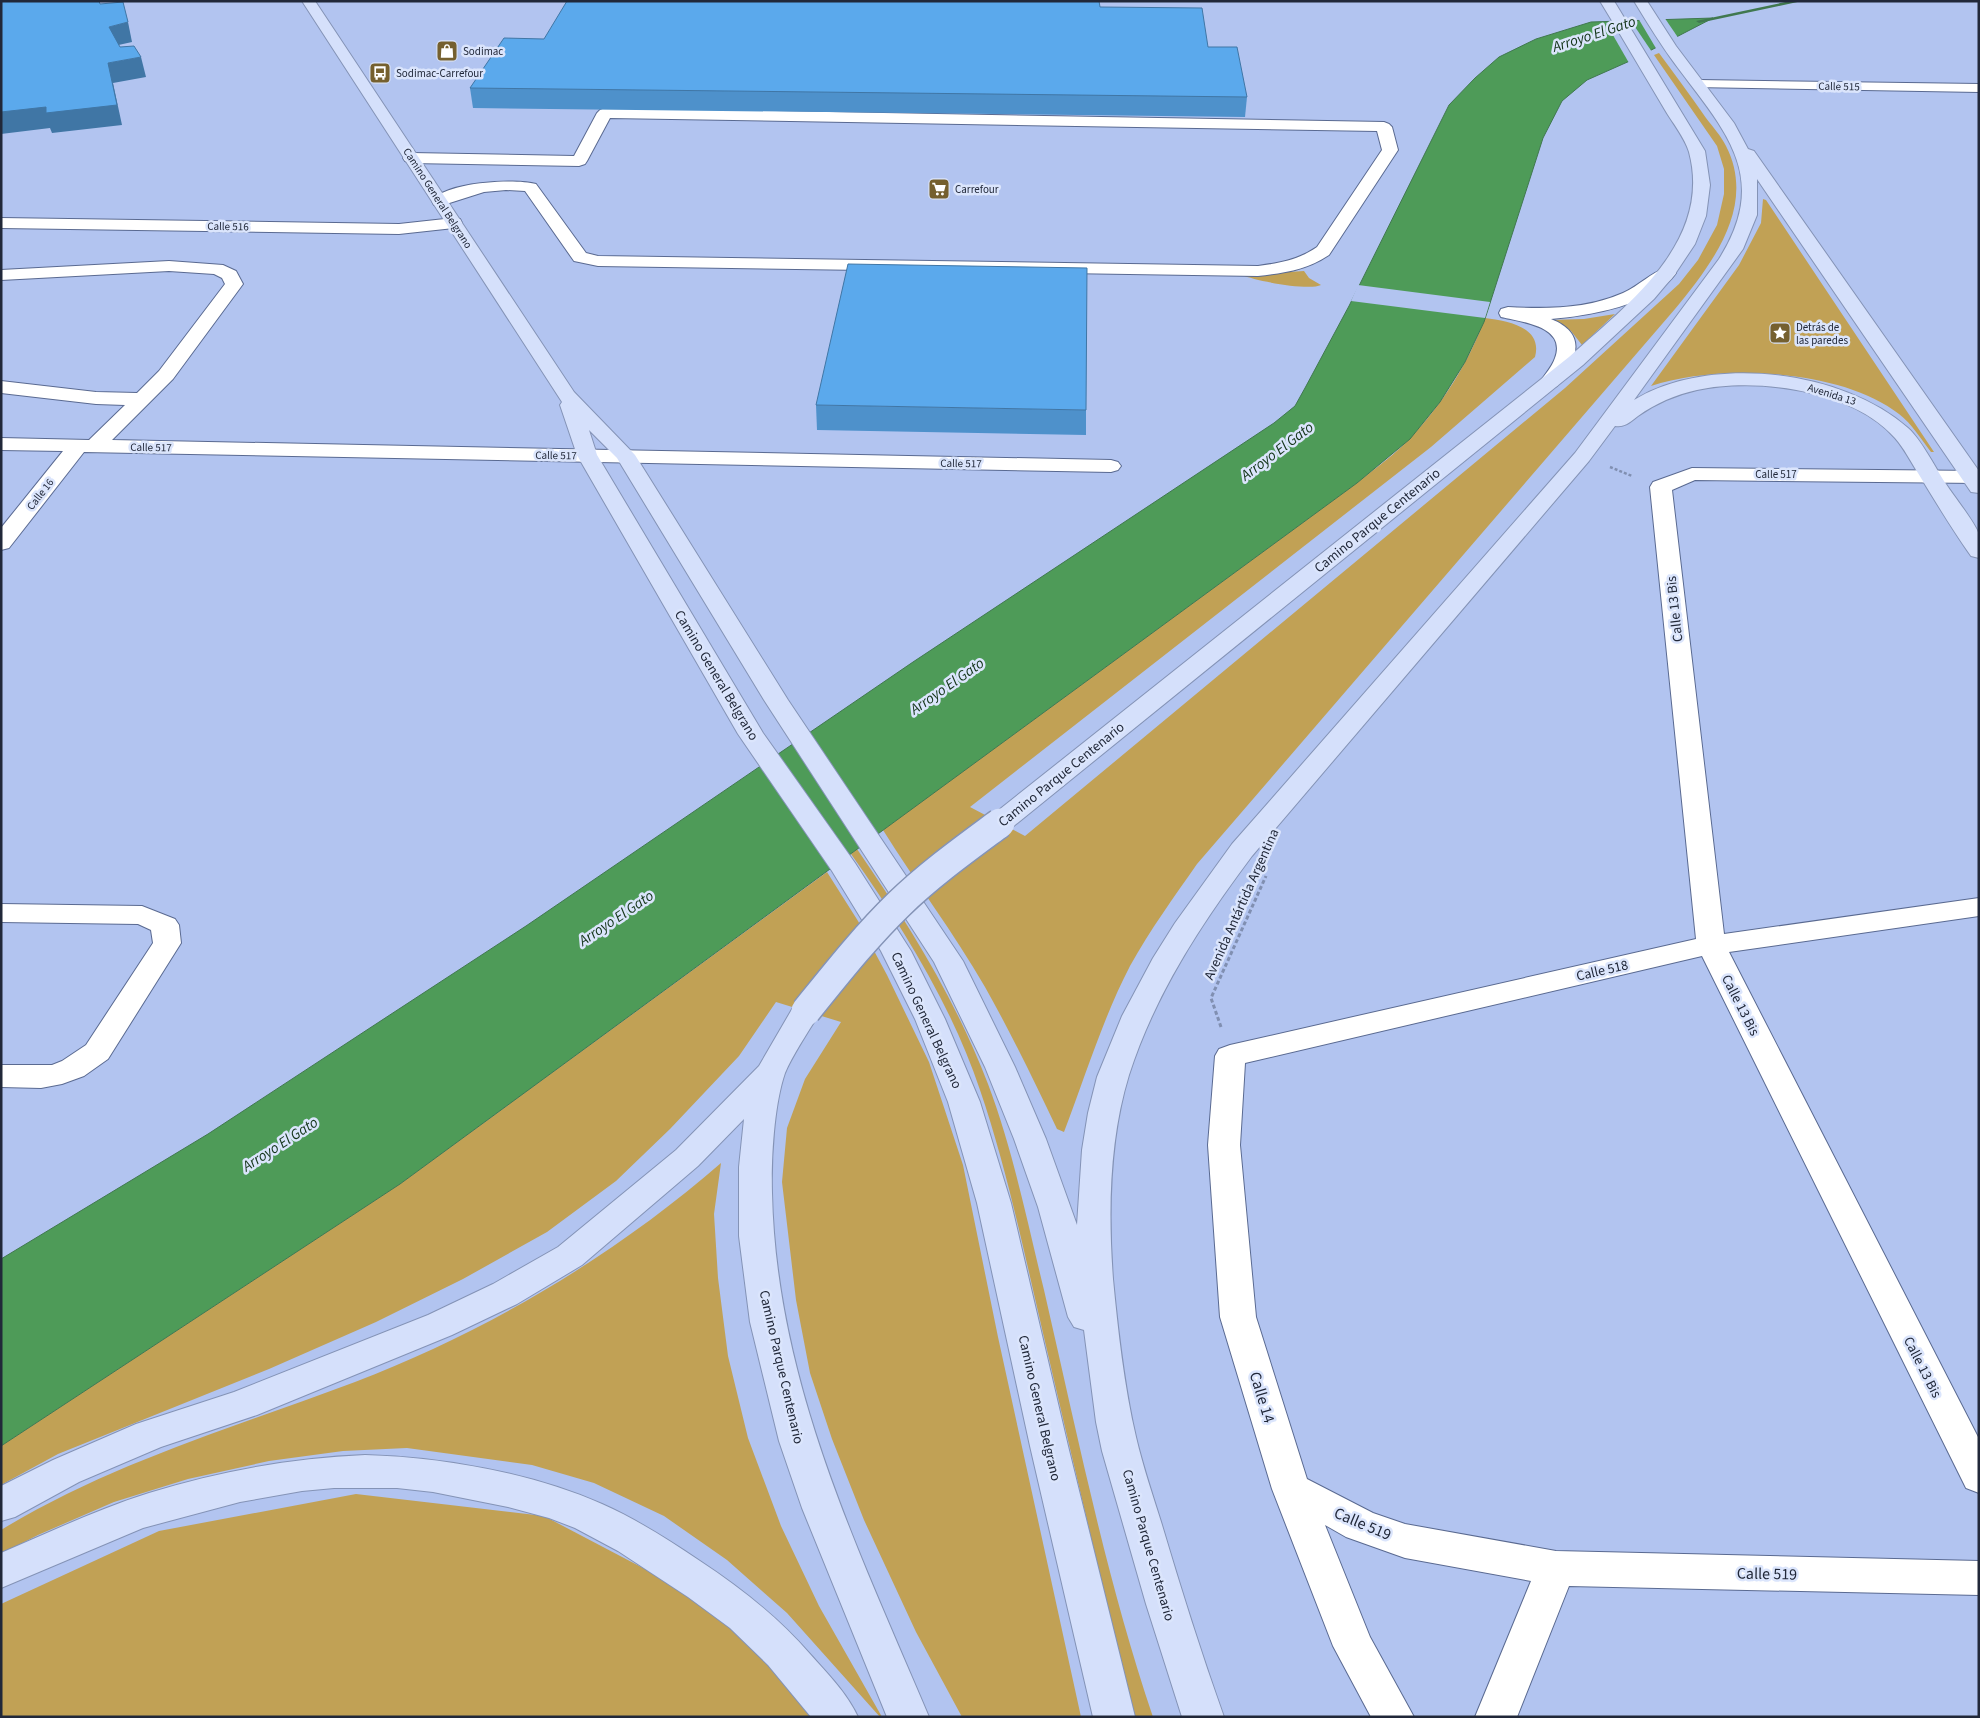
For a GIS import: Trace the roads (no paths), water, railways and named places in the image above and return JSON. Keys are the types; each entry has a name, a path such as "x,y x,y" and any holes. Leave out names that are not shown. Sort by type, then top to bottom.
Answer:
{"main road":[{"name":"Camino General Belgrano","path":"308,1 567,396 625,456 776,700 948,961 1000,1067 1055,1206 1118,1437"},
{"name":"Camino Parque Centenario","path":"908,1717 815,1492 798,1441 768,1322 756,1236 755,1167 761,1113 770,1073 806,1011 875,928 900,902 936,871 1000,823 1550,382 1662,281 1689,240 1698,213 1703,172 1697,151 1608,1"},
{"name":"Camino Parque Centenario","path":"1203,1717 1176,1639 1118,1437 1095,1278 1093,1205 1096,1148 1113,1078 1136,1016 1168,955 1193,916 1242,850 1589,447 1727,261 1739,241 1750,209 1750,186 1747,164 1727,124 1672,49 1644,6"},
{"path":"1727,124 1976,480"},
{"name":"Avenida 13","path":"1589,447 1638,406 1670,391 1695,385 1757,381 1793,383 1817,387 1838,394 1876,412 1890,421 1903,434 1979,551"},
{"name":"Camino General Belgrano","path":"567,396 587,455 751,734 845,869 896,951 930,1019 964,1102 994,1203 1049,1446 1114,1717"},
{"path":"1,1505 66,1471 149,1434 244,1404 440,1325 505,1294 570,1256 688,1158 770,1073"},
{"path":"1,1571 94,1531 148,1511 214,1491 272,1480 335,1472 398,1472 457,1480 524,1494 561,1506 599,1521 659,1555 724,1600 763,1631 837,1717"}],"street":[{"name":"Calle 515","path":"1699,84 1979,88"},
{"path":"412,158 579,160 605,113 1384,127 1390,150 1323,251 1310,260 1290,267 1258,271 598,261 580,258 530,186 517,184 491,185 466,189 440,201"},
{"name":"Calle 516","path":"1,223 378,229 399,229 454,223"},
{"name":"Calle 16","path":"1,275 169,266 217,269 230,275 234,284 166,375 142,399 87,446 1,543"},
{"path":"1550,382 1566,356 1567,344 1564,336 1547,323 1508,313 1565,313 1606,306 1641,294 1668,272"},
{"path":"1,387 96,398 142,399"},
{"name":"Calle 517","path":"1,444 1110,466"},
{"name":"Calle 517","path":"1661,487 1692,474 1928,475 1976,480"},
{"name":"Calle 13 Bis","path":"1661,487 1711,945 1979,1477"},
{"name":"Calle 518","path":"1230,1056 1711,945 1979,907"},
{"path":"1,913 142,915 165,925 168,943 97,1052 82,1064 59,1076 1,1076"},
{"name":"Calle 14","path":"1230,1056 1224,1145 1238,1317 1291,1488 1353,1646 1393,1717"},
{"name":"Calle 519","path":"1291,1488 1360,1525 1406,1541 1556,1568 1979,1578"},
{"path":"1496,1717 1556,1568"}],"water":[{"path":"1713,18 1632,60 1587,80 1562,101 1543,138 1484,322 1465,362 1440,402 1410,439 1357,483 400,1184 1,1446 1,1259 208,1134 526,926 913,662 1274,423 1295,406 1305,388 1349,306 1449,105 1499,57 1536,39 1591,22"}],"waterway":[{"name":"Arroyo El Gato","path":"1699,21 1799,1"}],"place":[{"name":"Sodimac","path":"447,51"},
{"name":"Sodimac-Carrefour","path":"380,73"},
{"name":"Carrefour","path":"939,189"},
{"name":"Detrás de las paredes","path":"1780,333"}]}
